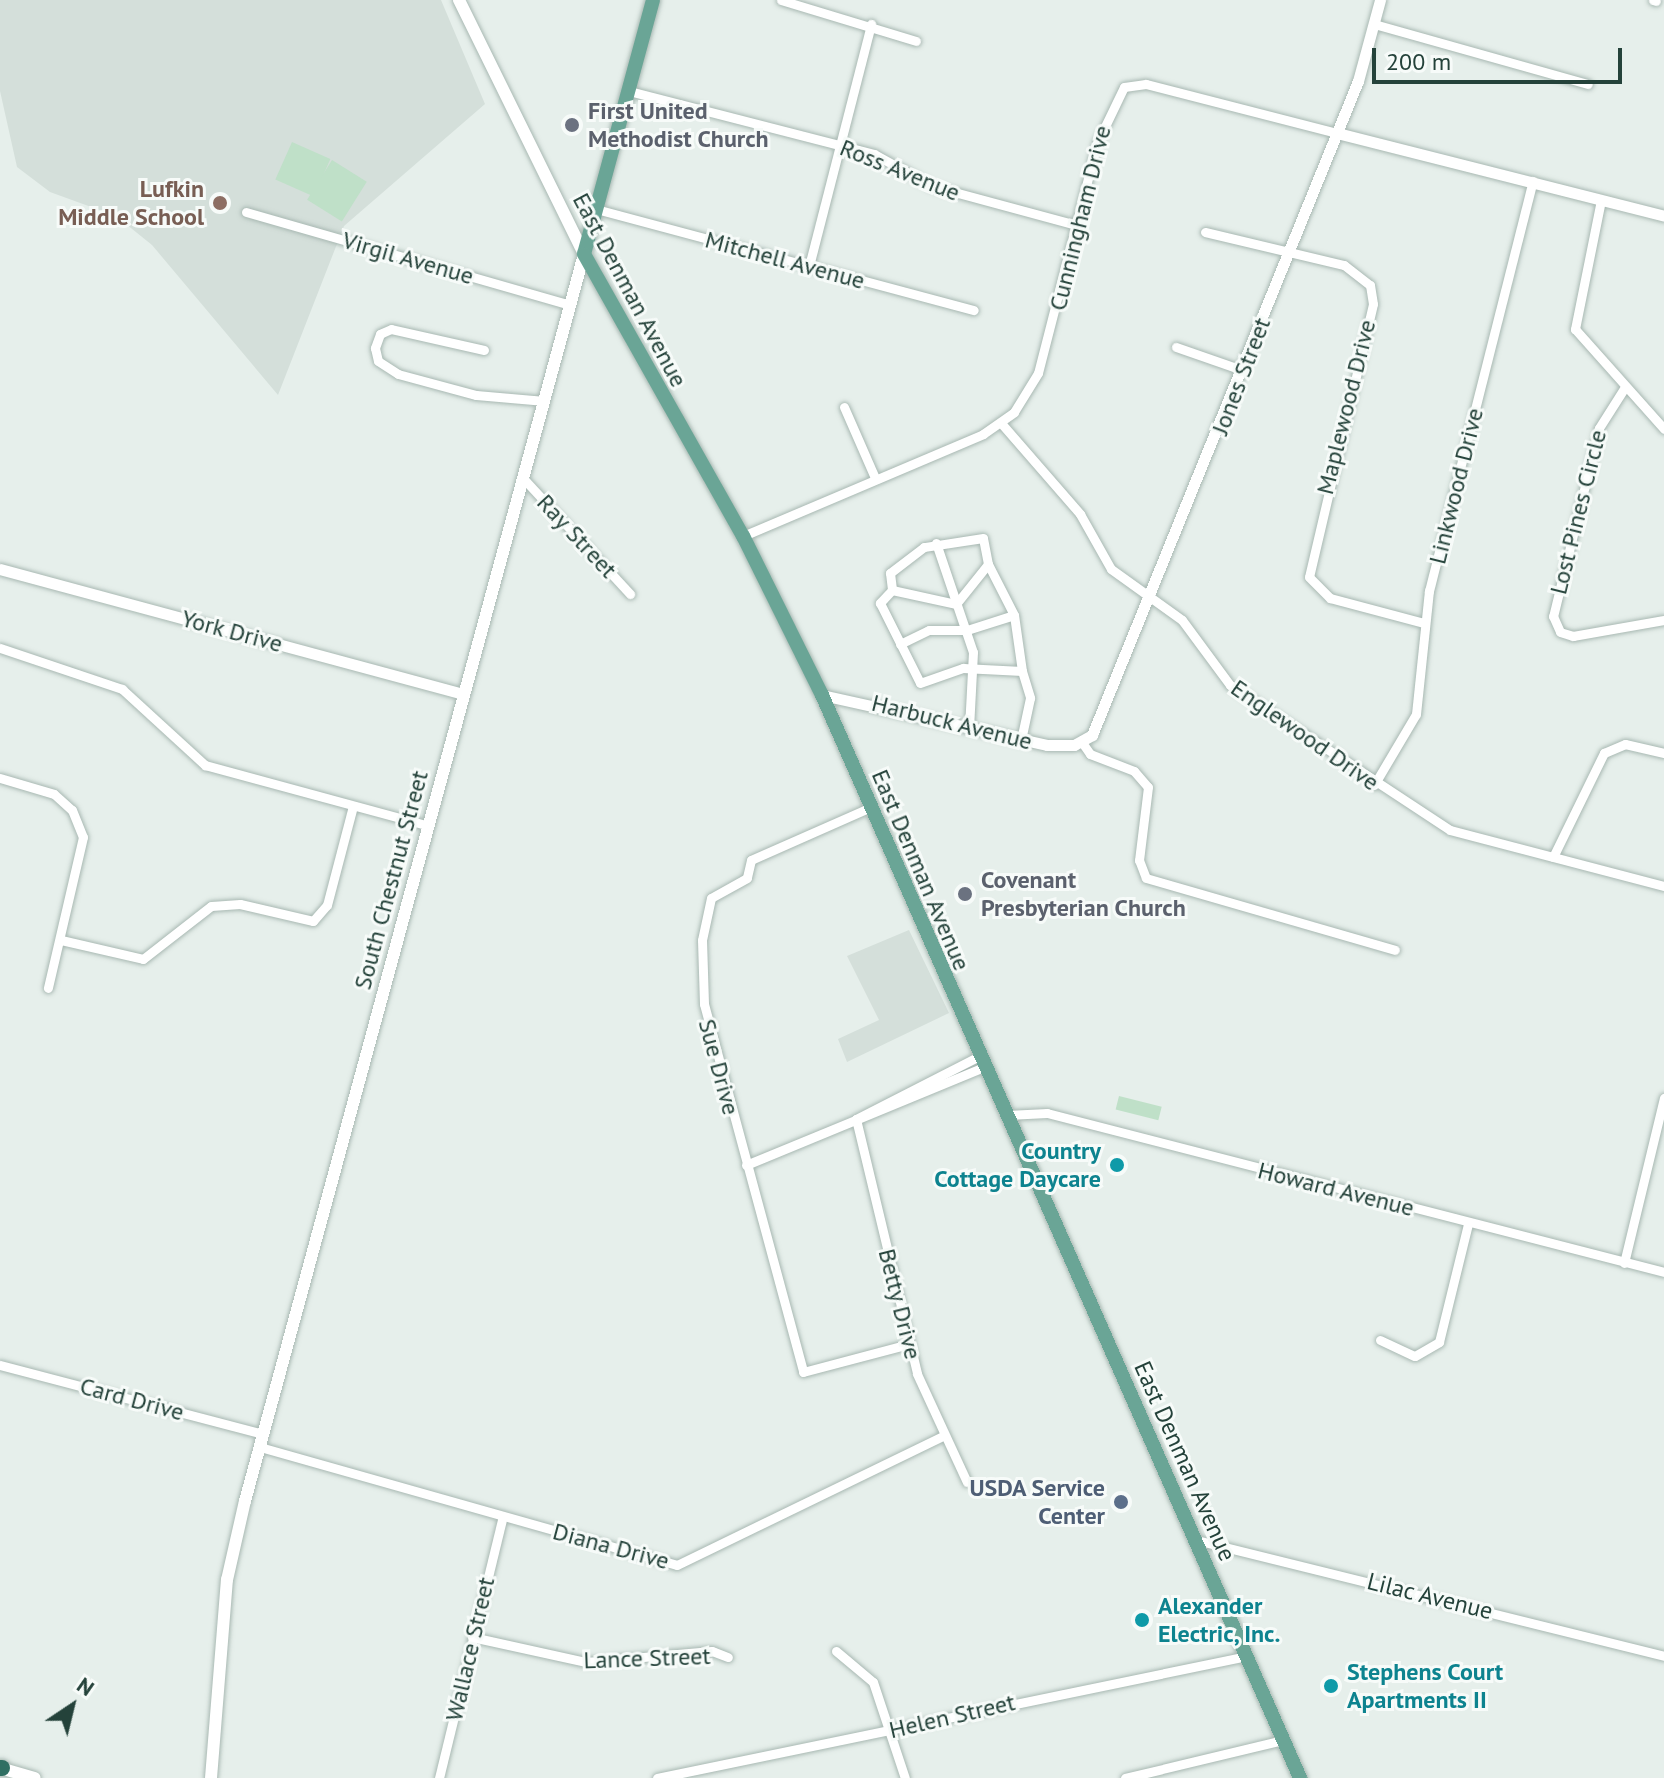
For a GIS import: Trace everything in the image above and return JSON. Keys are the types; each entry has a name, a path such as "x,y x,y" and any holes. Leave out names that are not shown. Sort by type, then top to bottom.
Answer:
{"main road":[{"name":"East Denman Avenue","path":"459,0 584,254 743,536 822,695 1300,1778"},
{"name":"South Chestnut Street","path":"211,1778 227,1580 261,1440 653,0"},
{"path":"0,1768 35,1778"}],"street":[{"path":"781,0 871,24 916,41"},
{"name":"Jones Street","path":"1081,741 1103,721 1153,599 1337,133 1380,0"},
{"path":"809,266 871,24"},
{"path":"1374,24 1588,84"},
{"name":"Cunningham Drive","path":"743,536 1001,423 1038,373 1107,110 1124,87 1146,84 1664,216"},
{"name":"Ross Avenue","path":"629,91 874,154 932,186 1077,225"},
{"name":"Linkwood Drive","path":"1374,785 1416,714 1424,623 1533,181"},
{"path":"1601,200 1575,329 1664,429"},
{"name":"Mitchell Avenue","path":"596,209 974,310"},
{"name":"Virgil Avenue","path":"246,212 570,305"},
{"name":"Maplewood Drive","path":"1205,232 1355,270 1373,296 1309,577 1330,598 1424,623"},
{"path":"484,350 391,329 380,334 375,348 378,361 398,374 476,395 545,401"},
{"path":"1176,347 1242,370"},
{"name":"Lost Pines Circle","path":"1625,387 1599,428 1553,616 1560,632 1573,636 1664,620"},
{"path":"844,407 875,478"},
{"name":"Englewood Drive","path":"1001,423 1080,514 1111,569 1193,633 1230,685 1374,785 1450,830 1664,886"},
{"name":"Ray Street","path":"523,478 630,594"},
{"path":"1021,740 1030,698 1022,671 1014,615 988,564 983,538 936,543 894,569 892,590 880,607 925,685 975,669 1022,671"},
{"path":"936,543 967,630 975,669 969,728"},
{"path":"956,604 988,564"},
{"name":"York Drive","path":"0,569 463,694"},
{"path":"892,590 956,604"},
{"path":"900,644 929,630 967,630 1014,615"},
{"path":"0,648 113,684 205,765 429,826"},
{"name":"Harbuck Avenue","path":"822,695 1021,740 1064,747 1081,741"},
{"path":"1081,741 1090,754 1134,771 1148,787 1139,860 1146,878 1395,950"},
{"path":"1553,857 1604,753 1625,744 1664,753"},
{"path":"0,778 54,794 79,822 83,861 48,988"},
{"path":"61,940 143,959 211,906 240,904 313,921 324,913 353,806"},
{"name":"Sue Drive","path":"871,807 751,860 747,878 706,907 705,1023 803,1372 909,1344"},
{"path":"746,1165 856,1119 865,1122 982,1062"},
{"path":"1624,1263 1664,1098"},
{"name":"Howard Avenue","path":"1007,1115 1047,1113 1468,1224 1664,1272"},
{"name":"Betty Drive","path":"856,1119 909,1344 943,1436 967,1482"},
{"path":"1380,1340 1415,1356 1439,1342 1468,1224"},
{"name":"Card Drive","path":"0,1365 261,1440"},
{"name":"Diana Drive","path":"261,1440 502,1520 688,1563 943,1436"},
{"name":"Wallace Street","path":"439,1778 502,1520"},
{"name":"Lilac Avenue","path":"1196,1540 1664,1656"},
{"name":"Lance Street","path":"472,1637 586,1662 712,1651 728,1657"},
{"path":"836,1651 873,1682 905,1778"},
{"name":"Helen Street","path":"657,1778 1247,1656"},
{"path":"1125,1778 1283,1740"}],"shaded area":[{"name":"Lufkin Middle School","path":"0,0 441,0 485,104 344,226 278,395 152,245 116,216 50,192 17,167 0,91"},
{"path":"909,930 949,1013 847,1062 838,1039 879,1020 847,956"}],"green space":[{"path":"292,142 330,159 314,197 275,179"},
{"path":"332,160 367,182 342,222 307,200"},
{"path":"1119,1096 1162,1107 1158,1120 1116,1110"}],"place":[{"name":"First United Methodist Church","path":"572,125"},
{"name":"Lufkin Middle School","path":"220,203"},
{"name":"Covenant Presbyterian Church","path":"965,894"},
{"name":"Country Cottage Daycare","path":"1117,1165"},
{"name":"USDA Service Center","path":"1121,1502"},
{"name":"Alexander Electric, Inc.","path":"1142,1620"},
{"name":"Stephens Court Apartments II","path":"1331,1686"}]}
